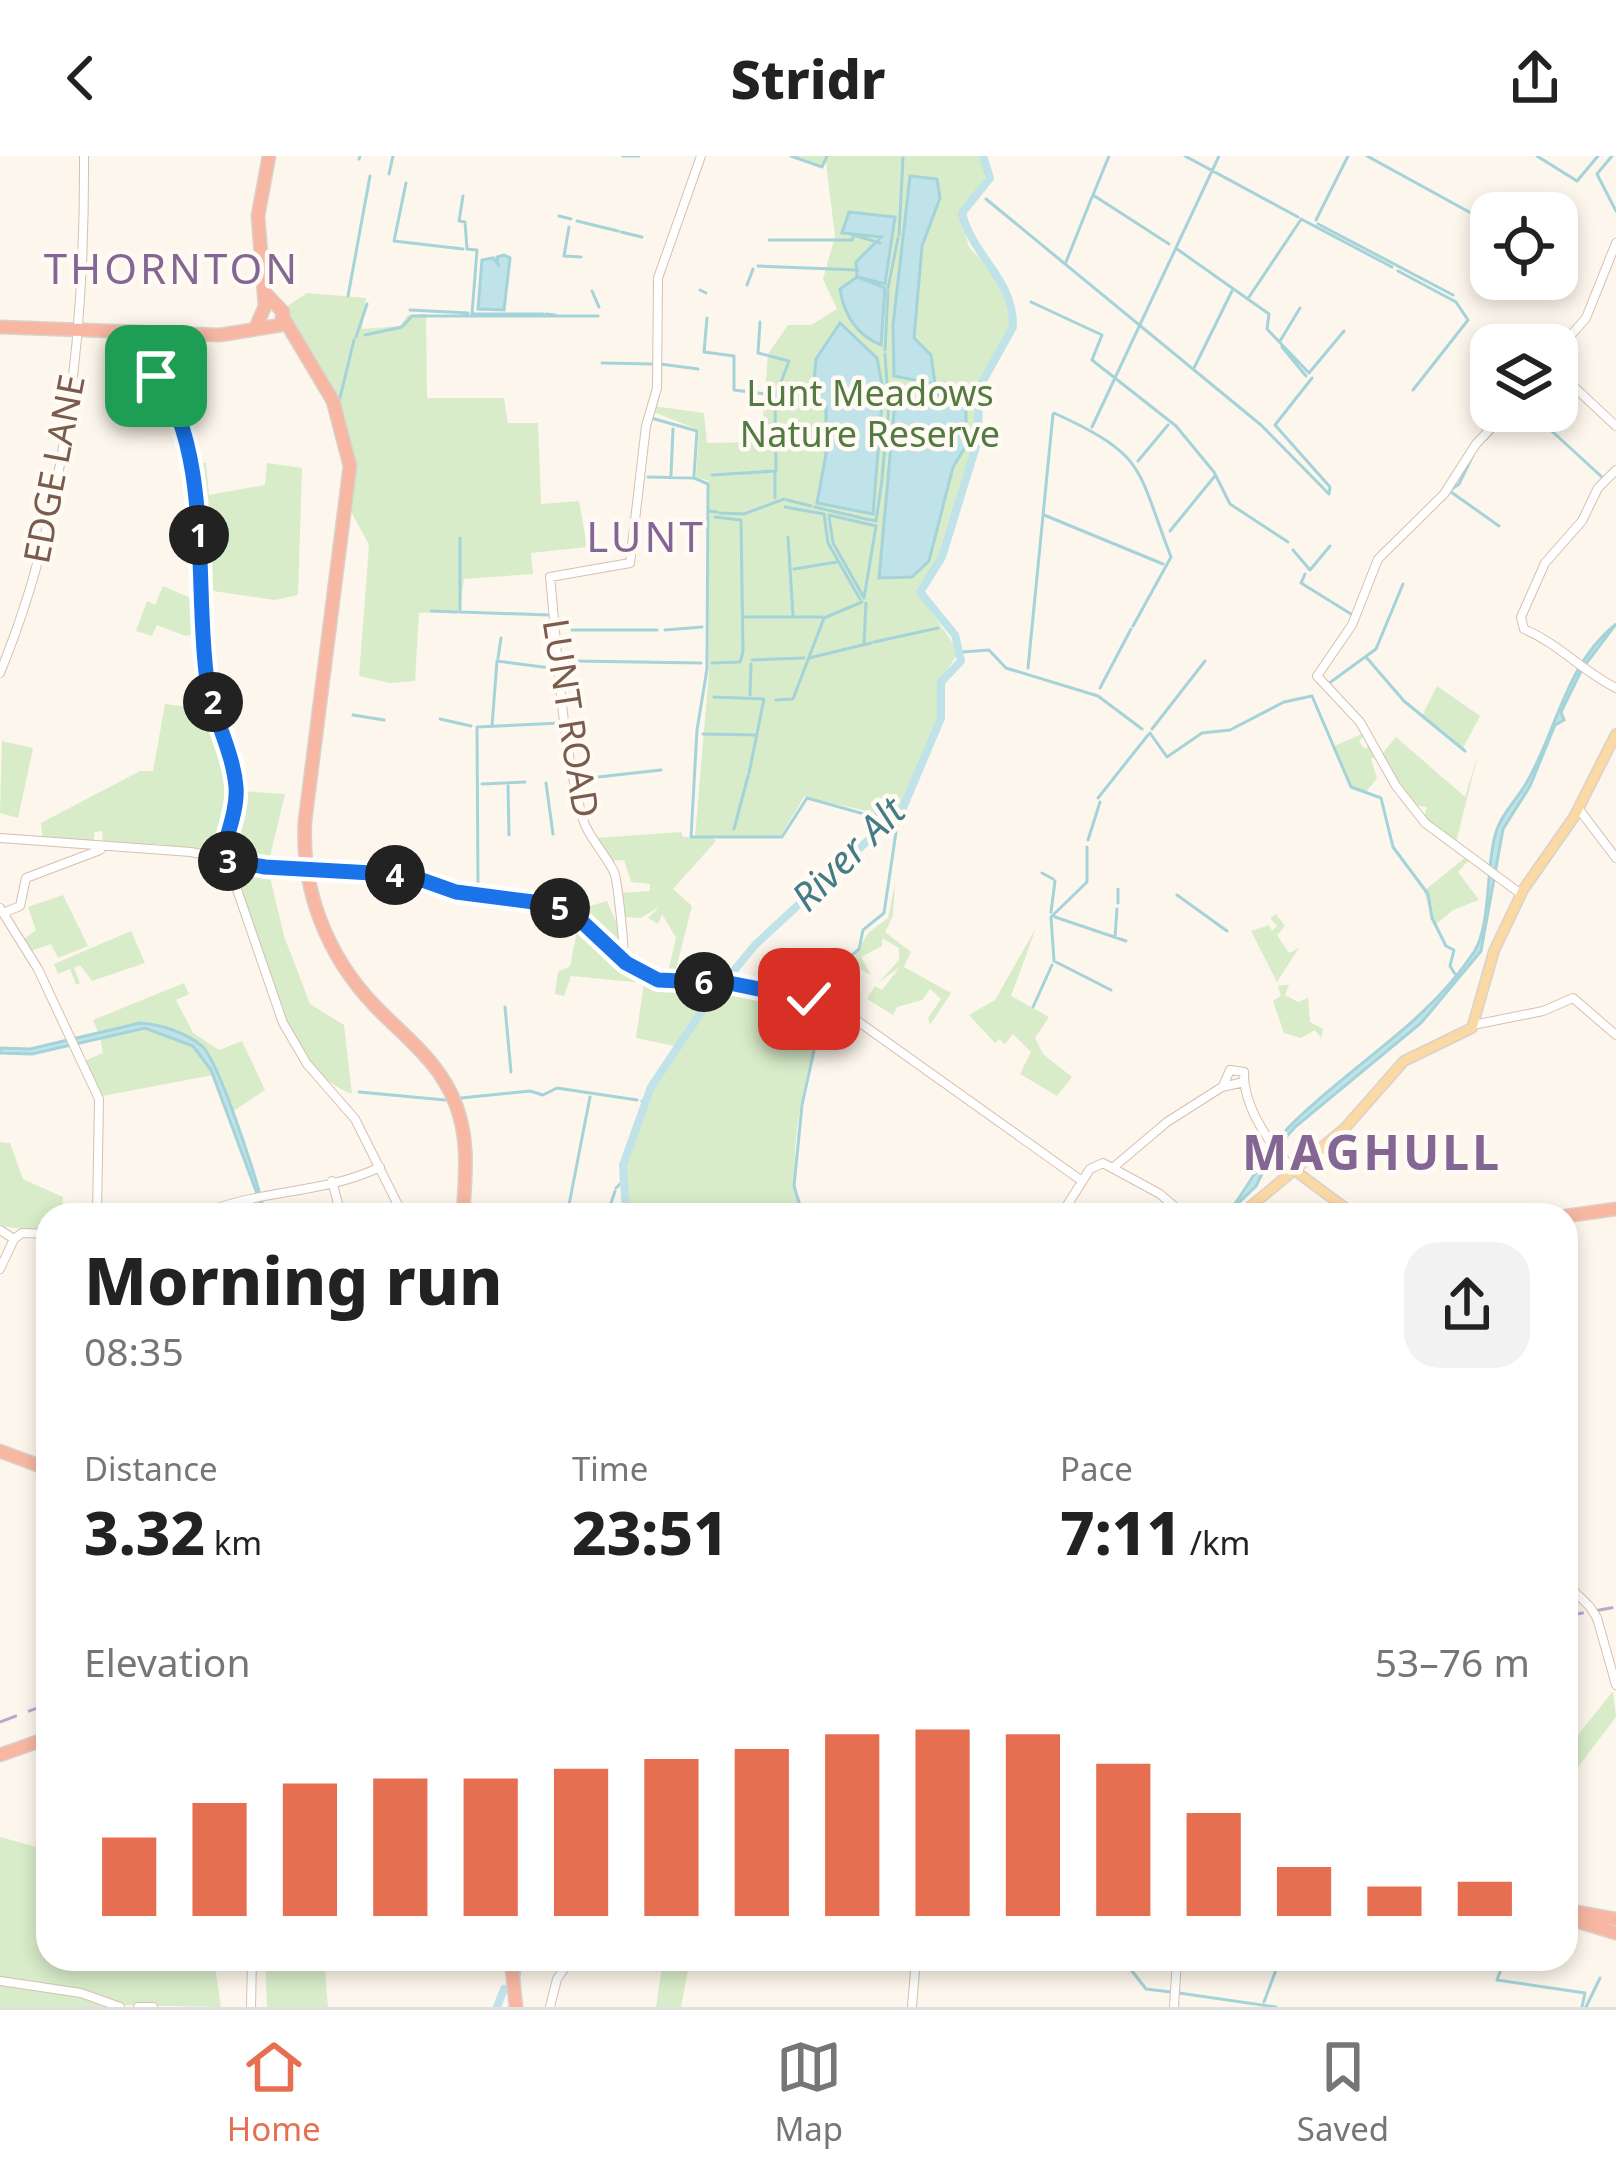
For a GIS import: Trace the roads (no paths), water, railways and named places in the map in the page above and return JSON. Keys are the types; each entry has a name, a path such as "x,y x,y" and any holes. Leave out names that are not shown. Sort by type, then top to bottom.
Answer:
{"highway":[{"path":"269,156 258,232 270,319 298,345 336,407 350,472 310,791 309,870 322,921 354,981 431,1060 454,1100 466,1158 464,1203"},
{"path":"0,328 72,335 220,335 270,319"},
{"path":"309,870 310,791"},
{"path":"1578,1217 1616,1212"},
{"path":"0,1453 36,1466"},
{"path":"0,1753 36,1740"},
{"path":"1578,1914 1616,1922"},
{"path":"510,1971 514,2007"}],"main road":[{"path":"1254,1203 1345,1128 1405,1061 1474,1025 1494,950 1521,894 1578,808 1616,734"},
{"path":"1305,1163 1307,1182"},
{"path":"1294,1170 1338,1203"}],"street":[{"name":"EDGE LANE","path":"0,673 28,605 74,401 72,335 84,269 85,156"},
{"name":"LUNT ROAD","path":"625,962 627,945 615,897 616,876 581,815 553,636 550,577 630,563 646,426 657,388 658,278 701,156"},
{"path":"1578,327 1616,243"},
{"path":"143,333 153,370 187,434 204,580 201,626 207,680 236,788 221,859 232,875 283,1023 307,1064 355,1119 397,1203"},
{"path":"1578,391 1616,426"},
{"path":"1488,432 1444,494 1378,559 1352,626 1317,676 1360,722 1396,786 1425,823 1521,894"},
{"path":"1616,470 1598,488 1582,521 1545,563 1521,613 1524,628 1553,640 1582,668 1616,688"},
{"path":"1578,808 1616,858"},
{"path":"0,838 265,867 408,875 456,892 557,907 578,918 625,962 658,980 724,983 827,1003 1082,1181"},
{"path":"72,858 74,847"},
{"path":"97,1203 99,1100 68,1042 38,969 2,910 20,905 26,878 113,847"},
{"path":"232,875 236,862"},
{"path":"1474,1025 1543,1011 1573,998 1616,1035"},
{"path":"1114,1166 1167,1122 1234,1085 1294,1170"},
{"path":"1068,1203 1098,1164 1114,1166 1167,1203"},
{"path":"229,1203 313,1189 380,1167"},
{"path":"332,1181 338,1203"},
{"path":"0,1230 14,1239"},
{"path":"0,1268 14,1239 22,1233 36,1234"},
{"path":"1578,1595 1597,1618 1616,1685"},
{"path":"251,2007 252,1971"},
{"path":"550,2007 562,1971"},
{"path":"912,2007 915,1971"},
{"path":"1174,2007 1177,1971"},
{"path":"0,1981 81,1993 120,2007"},
{"path":"138,2007 153,2007"}],"water":[{"path":"910,176 937,179 940,198 922,246 914,338 931,355 935,384 894,376 893,325"},
{"path":"849,212 895,217 885,284 858,277 885,288 881,345 858,329 842,298 840,289 857,277 856,262 881,237 842,233"},
{"path":"497,257 510,258 504,310 478,309 482,260 493,258 498,264"},
{"path":"840,323 877,358 883,390 873,514 817,503 826,454 826,407 812,403 816,359"},
{"path":"895,401 966,404 966,446 953,467 929,561 912,577 879,578"},
{"path":"1616,624 1582,669 1561,712 1564,720 1555,725 1530,786 1503,829 1481,951 1421,1023 1295,1127 1273,1152 1256,1186 1235,1203 1289,1127 1410,1024 1474,952 1483,927 1497,828 1527,782 1574,678"},
{"path":"140,1023 181,1033 202,1046 219,1076 262,1203 211,1070 193,1046 145,1028 32,1054 0,1053 0,1048 30,1049"}],"waterway":[{"path":"389,174 393,156"},
{"path":"623,156 639,156"},
{"path":"791,156 822,167 827,156"},
{"name":"River Alt","path":"625,1203 623,1165 651,1087 708,1002 755,945 903,808 941,718 941,682 961,661 955,635 920,592 942,557 978,440 979,388 1013,327 1007,295 962,213 990,178 983,156"},
{"path":"1109,156 1093,195 1169,244"},
{"path":"1185,156 1298,217"},
{"path":"1092,427 1219,156"},
{"path":"1316,220 1348,156"},
{"path":"1367,156 1470,212"},
{"path":"1537,156 1577,181 1598,156"},
{"path":"1612,156 1597,174 1616,211"},
{"path":"899,235 903,158"},
{"path":"348,296 370,176"},
{"path":"406,183 394,241 463,249"},
{"path":"463,196 459,221 465,222 467,249 477,250 472,314 543,314"},
{"path":"1066,262 1092,197"},
{"path":"986,199 1261,425 1329,494 1330,487 1275,425 1312,378"},
{"path":"559,216 571,219"},
{"path":"1301,219 1392,267"},
{"path":"577,221 618,231"},
{"path":"1249,297 1300,221"},
{"path":"1318,224 1453,295"},
{"path":"569,227 564,256 581,257"},
{"path":"621,232 642,237"},
{"path":"769,240 852,240 854,235 880,243"},
{"path":"888,288 898,238"},
{"path":"1177,249 1269,314 1267,329 1309,373 1344,331"},
{"path":"758,266 858,270"},
{"path":"747,285 753,269"},
{"path":"1398,271 1456,302 1468,320 1413,390"},
{"path":"700,290 706,293"},
{"path":"592,291 599,307"},
{"path":"885,350 888,291"},
{"path":"1194,368 1232,291"},
{"path":"1031,302 1102,335 1092,360 1176,426 1214,472 1230,504 1288,542"},
{"path":"356,337 367,304"},
{"path":"1280,341 1300,308"},
{"path":"410,310 468,313"},
{"path":"546,314 555,315"},
{"path":"365,335 402,327 412,316 598,316"},
{"path":"707,318 704,352 734,356 734,390 773,395"},
{"path":"712,475 776,471 775,398 789,361 758,353 760,322"},
{"path":"339,402 354,340"},
{"path":"1282,347 1306,376"},
{"path":"885,354 887,384"},
{"path":"602,363 653,364"},
{"path":"660,364 698,369"},
{"path":"888,419 889,390 967,397"},
{"path":"1054,413 1123,454 1135,467 1151,503 1171,557 1133,626"},
{"path":"1028,668 1053,414"},
{"path":"651,418 697,431 694,476"},
{"path":"882,478 887,423"},
{"path":"1138,461 1168,425"},
{"path":"671,475 673,429"},
{"path":"1486,439 1493,432"},
{"path":"1553,432 1603,478"},
{"path":"1449,491 1459,484 1473,455"},
{"path":"775,473 775,498"},
{"path":"648,477 694,478 708,484 707,669 697,730 691,837 782,837 807,798 864,814 894,816"},
{"path":"1170,531 1214,477"},
{"path":"872,520 876,521 882,480"},
{"path":"1451,492 1499,526"},
{"path":"720,513 744,514 784,499"},
{"path":"787,500 811,506"},
{"path":"785,507 824,514 828,543 860,599"},
{"path":"815,507 870,520"},
{"path":"708,511 717,512"},
{"path":"829,515 876,526 864,598"},
{"path":"1044,515 1163,564"},
{"path":"712,663 740,662 743,652 741,520 715,517"},
{"path":"829,517 833,543 863,596"},
{"path":"788,537 793,615"},
{"path":"460,538 460,612"},
{"path":"1293,550 1310,570 1330,546"},
{"path":"794,569 837,562"},
{"path":"1305,574 1301,583 1351,614"},
{"path":"1328,684 1376,649 1403,584"},
{"path":"776,700 793,699 824,618 862,602"},
{"path":"864,643 866,603"},
{"path":"431,611 457,612"},
{"path":"461,612 549,615"},
{"path":"745,617 822,617"},
{"path":"665,630 702,627"},
{"path":"874,642 938,628"},
{"path":"1100,688 1131,629"},
{"path":"572,630 657,630"},
{"path":"498,658 501,638"},
{"path":"809,658 871,643"},
{"path":"962,652 989,650 1006,668 1098,696 1142,729"},
{"path":"1366,657 1404,701 1465,751"},
{"path":"752,660 804,658"},
{"path":"492,726 497,661 558,669"},
{"path":"573,661 701,663"},
{"path":"1152,729 1205,661"},
{"path":"750,695 751,664"},
{"path":"1150,733 1167,757 1202,733 1230,730 1284,702 1312,696 1351,787 1381,798 1393,847 1428,894 1432,918 1446,946 1454,950 1450,966 1455,974"},
{"path":"714,697 764,699 749,773"},
{"path":"353,715 384,720"},
{"path":"440,719 471,726"},
{"path":"478,889 477,727 560,723"},
{"path":"703,734 756,735"},
{"path":"1098,798 1148,735"},
{"path":"580,779 661,770"},
{"path":"734,829 748,776"},
{"path":"482,784 525,782"},
{"path":"546,783 553,834"},
{"path":"508,786 509,835"},
{"path":"1088,840 1100,802"},
{"path":"799,1203 794,1186 802,1105 831,973 859,949 863,930 884,913 899,812"},
{"path":"1087,847 1087,882 1051,917 1054,961 1111,990"},
{"path":"1042,873 1053,879"},
{"path":"1051,912 1055,881"},
{"path":"1118,889 1118,903"},
{"path":"1177,895 1227,931"},
{"path":"1115,937 1117,909"},
{"path":"1055,917 1126,941"},
{"path":"1033,1007 1052,965"},
{"path":"505,1007 511,1072"},
{"path":"461,1098 530,1091 543,1095 557,1088 637,1100"},
{"path":"359,1092 445,1100"},
{"path":"569,1203 590,1097"},
{"path":"616,1188 621,1183"},
{"path":"611,1203 615,1191"},
{"name":"River Alt","path":"517,1975 518,1971"},
{"path":"1132,1971 1146,1989 1171,1992"},
{"path":"1264,2002 1276,1971"},
{"path":"1500,1971 1497,1980 1585,1993 1582,2007"},
{"path":"1586,2007 1600,1978"},
{"name":"River Alt","path":"497,2007 504,1989"},
{"path":"1179,1993 1276,2007"}],"railway":[{"path":"1578,1614 1616,1607"},
{"path":"0,1722 36,1708"}],"district":[{"name":"THORNTON","path":"172,269"},
{"name":"LUNT","path":"646,537"},
{"name":"MAGHULL","path":"1372,1153"}],"park label":[{"name":"Lunt Meadows Nature Reserve","path":"870,414"}]}
